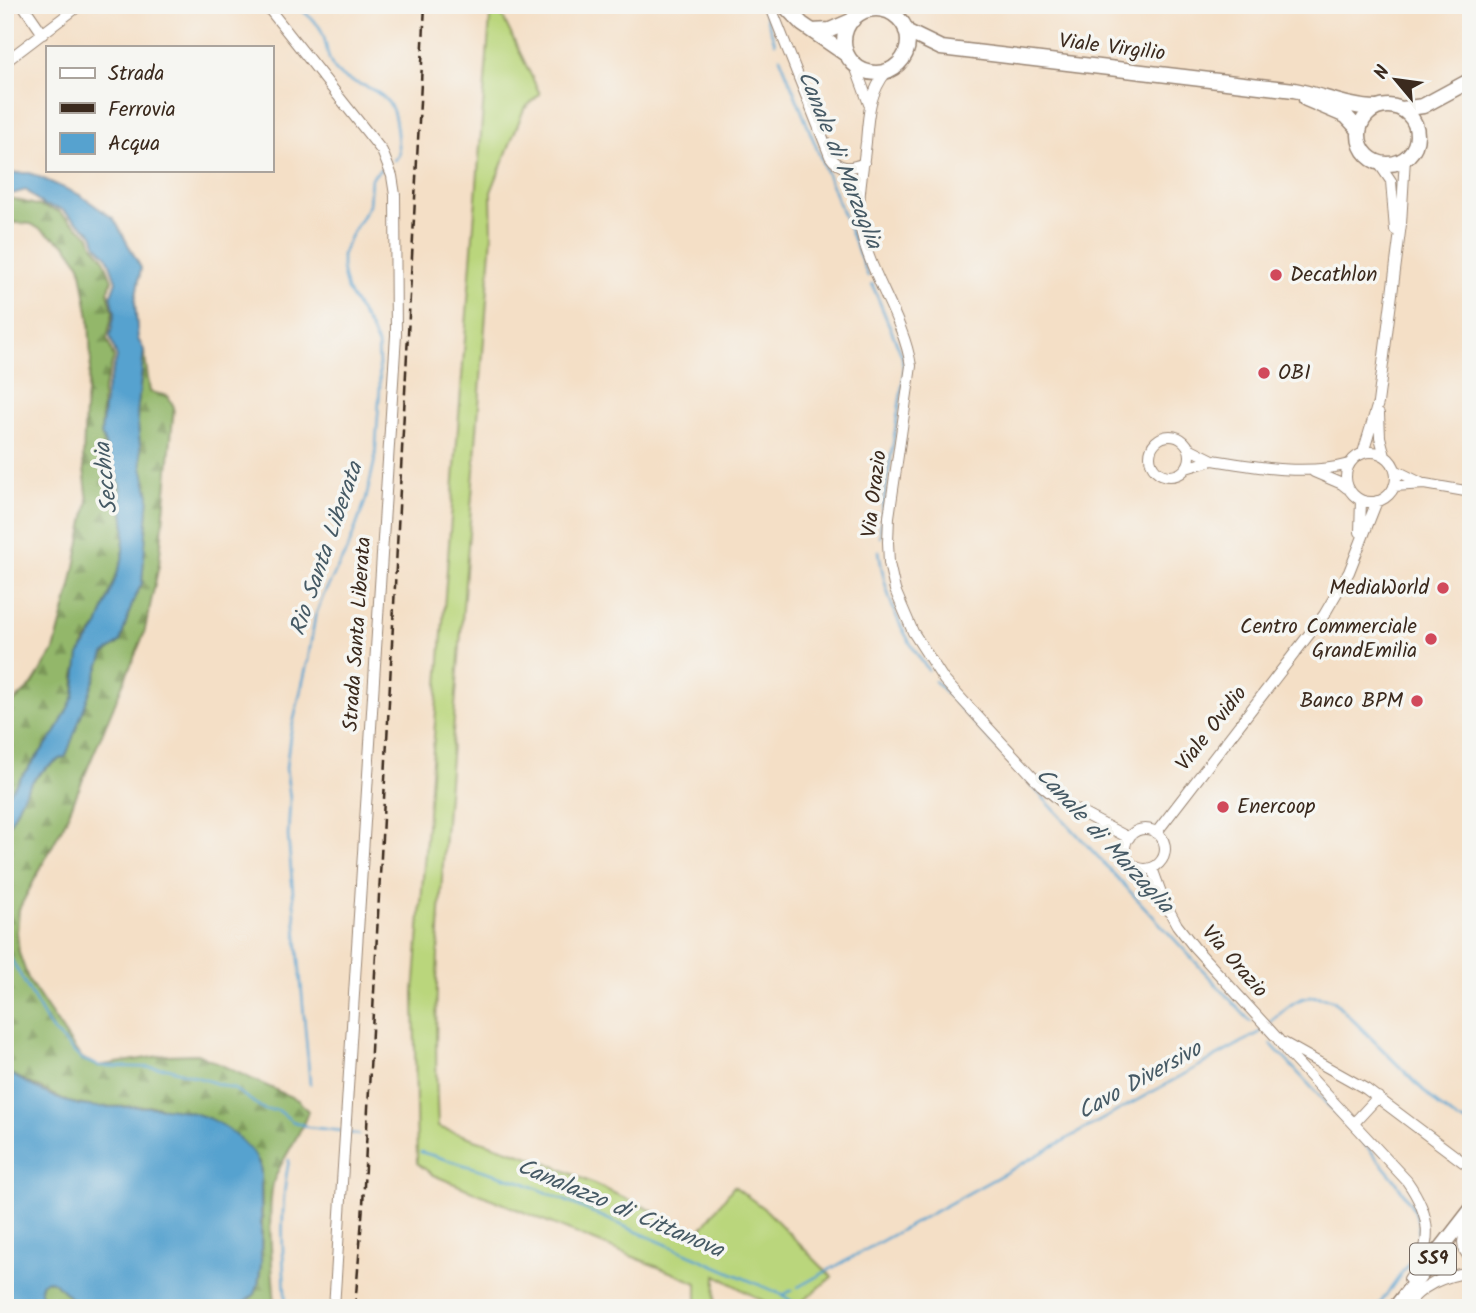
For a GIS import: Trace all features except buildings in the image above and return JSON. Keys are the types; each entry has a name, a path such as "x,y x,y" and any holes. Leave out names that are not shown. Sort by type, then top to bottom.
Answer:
{"street":[{"path":"23,5 43,33"},
{"path":"9,59 80,5"},
{"name":"Strada Santa Liberata","path":"266,5 382,151 392,176 395,195 396,335 334,1308"},
{"path":"770,5 833,161 847,168 864,163"},
{"path":"783,38 807,27 830,30 867,11 879,10 895,16 906,30 907,45 902,59 887,71 867,72 807,27 784,5"},
{"path":"851,60 845,48 845,33 853,20"},
{"name":"Viale Virgilio","path":"906,30 941,48"},
{"name":"Viale Virgilio","path":"902,59 922,51 941,48 1320,94 1357,106 1376,108"},
{"name":"Via Orazio","path":"851,60 869,105"},
{"name":"Via Orazio","path":"887,71 876,86 869,105 860,213 861,232 905,343 911,366 889,517 888,551 895,590 913,632 936,670 1023,766 1063,803 1129,838"},
{"path":"1396,255 1392,187 1385,170 1363,150 1359,130 1365,117 1376,108 1423,107 1471,80"},
{"name":"Viale Virgilio","path":"1279,89 1346,116 1359,130"},
{"path":"1378,162 1392,163 1405,158 1414,147 1417,132 1431,111 1451,91"},
{"path":"1402,109 1412,119 1417,132"},
{"path":"1363,453 1378,403 1403,198 1405,158"},
{"path":"1378,403 1380,437 1385,456 1395,470 1425,484"},
{"path":"1213,460 1185,469 1177,475 1162,474 1154,468 1150,454 1157,440 1166,436 1180,438 1189,448 1213,460 1303,469 1324,469 1349,464 1363,453 1378,452 1385,456"},
{"path":"1185,469 1190,459 1189,448"},
{"path":"1349,464 1345,477 1349,489"},
{"path":"1303,469 1342,484 1361,500 1377,501 1384,498 1394,486 1395,470"},
{"path":"1394,486 1425,484 1471,492"},
{"name":"Viale Ovidio","path":"1360,540 1361,500"},
{"name":"Viale Ovidio","path":"1156,833 1310,634 1343,582 1377,501"},
{"path":"1144,829 1156,833 1163,842 1164,854 1157,864 1140,868 1129,861 1125,849 1129,838 1144,829"},
{"name":"Via Orazio","path":"1152,867 1164,901 1177,925 1194,947 1407,1181 1419,1198 1426,1216 1427,1238 1423,1257 1387,1308"},
{"name":"Via Orazio","path":"1275,1036 1292,1049 1356,1082 1471,1168"},
{"path":"1354,1123 1378,1097"},
{"name":"SS9","path":"1395,1308 1471,1210"},
{"path":"1471,1223 1463,1242 1465,1254 1471,1259"},
{"path":"1404,1308 1413,1296 1428,1285 1443,1278 1471,1272"}],"green space":[{"path":"491,5 497,5 540,94 524,109 491,192 492,235 440,905 436,1016 438,1127 548,1163 699,1232 734,1186 767,1211 832,1277 792,1308 765,1302 716,1275 715,1308 697,1308 697,1283 433,1175 417,1163 414,993"},
{"path":"5,199 58,211 90,236 93,245 103,257 112,280 108,292 113,312 107,338 114,358 103,391 101,434 120,484 125,528 122,560 98,626 85,643 75,675 74,696 56,732 5,798 5,710 32,685 54,650 71,586 88,502 83,460 85,409 91,362 89,318 80,265 66,245 31,224 5,222"},
{"path":"144,350 150,392 168,396 174,407 159,565 144,634 65,822 19,909 19,953 29,981 81,1058 98,1066 166,1055 197,1054 298,1100 308,1111 274,1180 270,1206 273,1308 237,1308 255,1294 258,1285 262,1231 260,1162 158,1106 94,1107 68,1102 5,1071 5,830 32,782 66,755 104,654 120,642 142,583 149,495 142,467 137,414"},
{"path":"47,1280 55,1283 81,1308 49,1308 41,1293 41,1284"}],"water":[{"path":"5,173 30,173 80,195 114,219 141,268 135,302 138,339 144,350 137,414 142,467 149,495 142,583 120,642 104,654 66,756 48,767 32,782 5,830 5,798 56,732 74,696 79,655 98,626 122,560 125,528 120,484 101,434 106,391 117,358 110,336 115,312 111,295 116,281 107,256 97,246 93,234 61,209 43,205 26,190 5,196"},
{"path":"5,1071 52,1096 75,1104 170,1109 201,1115 229,1130 242,1141 259,1163 261,1172 261,1265 255,1294 237,1308 81,1308 55,1283 47,1280 41,1284 41,1293 49,1308 5,1308"}],"waterway":[{"name":"Rio Santa Liberata","path":"297,5 320,28 331,63 338,73 386,99 396,124 399,155 394,160"},
{"name":"Canale di Marzaglia","path":"762,5 775,43"},
{"name":"Canale di Marzaglia","path":"780,57 868,276"},
{"name":"Rio Santa Liberata","path":"310,1084 288,836 290,799 286,768 290,736 315,617 349,546 366,499 375,459 380,387 378,345 347,290 342,255 369,205 371,178 382,168"},
{"name":"Canale di Marzaglia","path":"872,284 902,356 904,375 880,537"},
{"name":"Canale di Marzaglia","path":"879,551 885,584 895,614 909,642 928,670"},
{"name":"Canale di Marzaglia","path":"935,681 1251,1022"},
{"name":"Canalazzo di Cittanova","path":"5,940 7,952 51,1029 81,1059 99,1066 168,1068 234,1089 265,1110 278,1110 292,1121 308,1127 342,1131"},
{"name":"Cavo Diversivo","path":"798,1287 1259,1033 1284,1010 1301,999 1322,997 1334,1001 1440,1107 1458,1120 1471,1123"},
{"name":"Canale di Marzaglia","path":"1271,1044 1370,1150 1395,1180 1415,1211 1419,1224 1418,1250 1377,1308"},
{"name":"Canalazzo di Cittanova","path":"349,1133 359,1135"},
{"name":"Canalazzo di Cittanova","path":"421,1152 522,1182 783,1295 801,1308"},
{"name":"Rio Santa Liberata","path":"286,1308 283,1215 289,1160"},
{"path":"783,1295 792,1290"}],"railway":[{"path":"355,1308 363,1205 425,5"}],"place":[{"name":"Decathlon","path":"1276,275"},
{"name":"OBI","path":"1264,373"},
{"name":"MediaWorld","path":"1443,588"},
{"name":"Centro Commerciale GrandEmilia","path":"1431,639"},
{"name":"Banco BPM","path":"1417,701"},
{"name":"Enercoop","path":"1223,807"}],"water label":[{"name":"Secchia","path":"107,478"}]}
